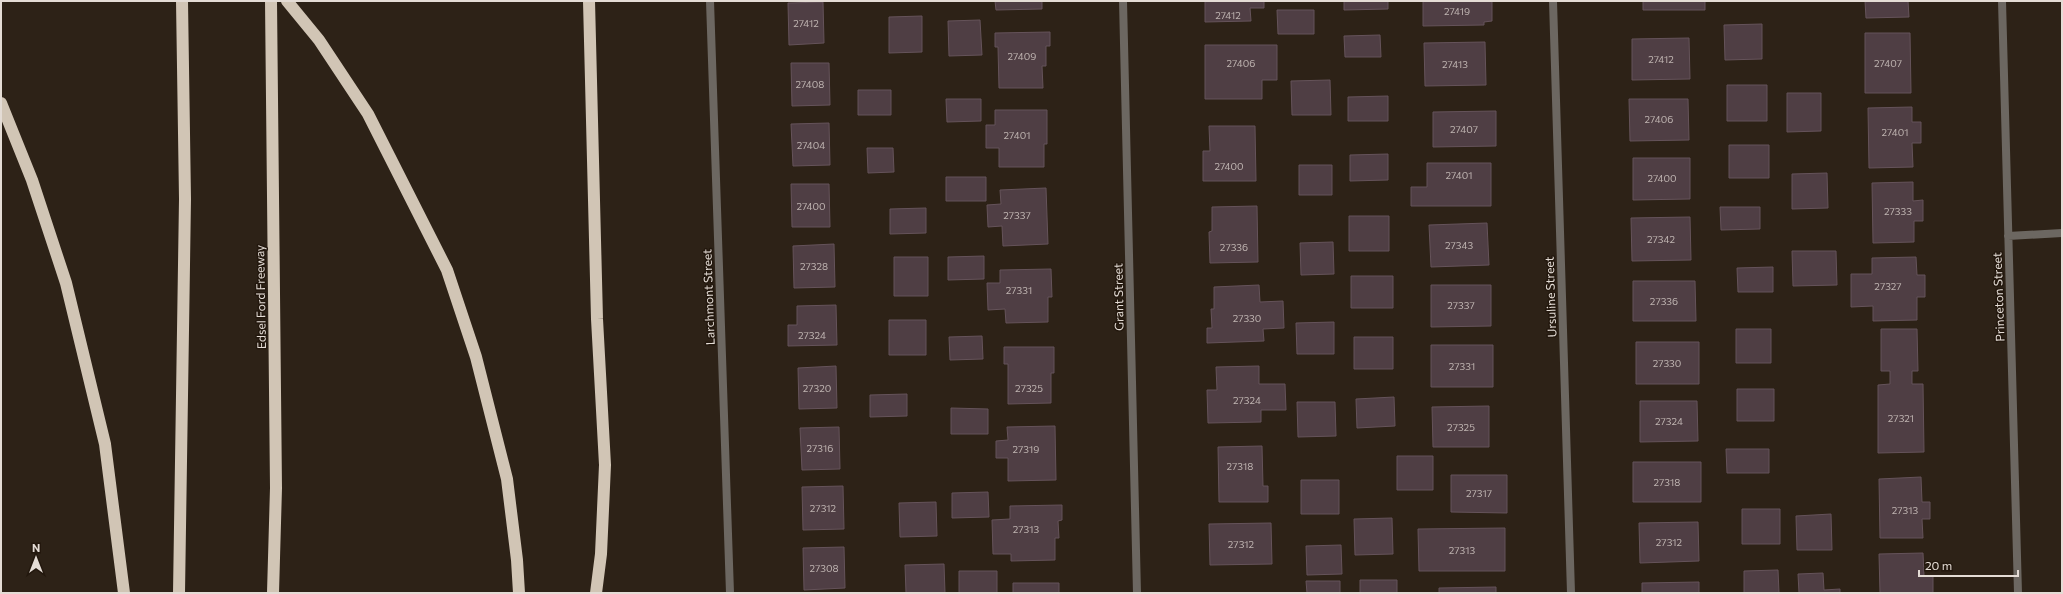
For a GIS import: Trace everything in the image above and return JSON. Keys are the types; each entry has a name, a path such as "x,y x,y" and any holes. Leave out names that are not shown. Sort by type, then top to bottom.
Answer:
{"highway":[{"path":"179,593 185,199 182,1"},
{"name":"Edsel Ford Freeway","path":"271,1 276,488 273,593"},
{"path":"287,1 319,40 368,114 446,270 476,356 507,479 517,560 519,593"},
{"path":"589,1 597,319 606,465 601,554 596,593"},
{"path":"1,103 32,180 66,282 105,444 124,593"}],"street":[{"name":"Larchmont Street","path":"710,1 730,593"},
{"name":"Grant Street","path":"1123,1 1137,593"},
{"name":"Ursuline Street","path":"1553,1 1570,593"},
{"name":"Princeton Street","path":"2002,1 2018,593"},
{"path":"2008,236 2062,233"}],"building":[{"path":"995,1 1042,1 1042,9 996,10"},
{"path":"1205,1 1264,1 1264,8 1250,8 1251,21 1205,22"},
{"path":"1344,1 1388,1 1388,9 1344,10"},
{"path":"1423,1 1492,1 1492,21 1484,22 1484,25 1423,26"},
{"path":"1643,1 1705,1 1705,10 1643,10"},
{"path":"1865,1 1908,1 1909,17 1866,18"},
{"path":"823,2 824,43 789,45 788,3"},
{"path":"1277,10 1314,10 1314,34 1278,34"},
{"path":"922,16 922,52 889,53 889,17"},
{"path":"980,20 982,55 949,56 948,21"},
{"path":"1762,24 1762,59 1725,60 1724,25"},
{"path":"1050,32 1050,46 1046,46 1046,66 1042,66 1043,88 999,88 998,47 995,47 995,33"},
{"path":"1865,33 1910,33 1911,93 1865,93"},
{"path":"1380,35 1381,57 1345,57 1344,36"},
{"path":"1689,38 1690,79 1632,80 1632,39"},
{"path":"1485,42 1486,85 1425,86 1424,43"},
{"path":"1205,45 1277,45 1277,80 1262,80 1262,99 1205,99"},
{"path":"791,63 829,63 830,105 792,106"},
{"path":"1330,80 1331,115 1292,115 1291,81"},
{"path":"1727,85 1767,85 1767,121 1727,121"},
{"path":"858,90 891,90 891,115 858,115"},
{"path":"1787,93 1821,93 1821,131 1787,132"},
{"path":"1388,96 1388,121 1348,121 1348,97"},
{"path":"946,99 981,99 981,121 947,122"},
{"path":"1629,99 1688,99 1689,140 1630,141"},
{"path":"1912,107 1912,122 1921,122 1921,143 1912,143 1913,167 1869,168 1868,108"},
{"path":"995,110 1047,110 1047,144 1044,144 1044,167 999,167 999,148 986,148 986,125 995,125"},
{"path":"1496,111 1496,146 1433,147 1433,112"},
{"path":"829,123 830,165 793,166 791,124"},
{"path":"1209,126 1255,126 1256,181 1203,181 1203,151 1210,151"},
{"path":"1729,145 1769,145 1769,178 1729,178"},
{"path":"867,148 893,148 894,172 868,173"},
{"path":"1388,154 1388,180 1350,181 1350,155"},
{"path":"1633,158 1690,158 1690,199 1633,200"},
{"path":"1427,163 1491,163 1491,206 1411,206 1411,187 1427,187"},
{"path":"1299,165 1332,165 1332,195 1299,195"},
{"path":"1827,173 1828,208 1792,209 1792,174"},
{"path":"946,177 986,177 986,201 946,201"},
{"path":"1913,182 1913,201 1923,200 1923,221 1914,221 1914,242 1873,243 1872,183"},
{"path":"791,184 829,184 830,227 792,227"},
{"path":"1046,188 1048,244 1003,246 1002,226 988,227 987,205 1001,204 1000,190"},
{"path":"1257,206 1258,262 1210,263 1209,232 1212,231 1212,207"},
{"path":"1720,207 1760,207 1760,229 1721,230"},
{"path":"926,208 926,233 890,234 890,209"},
{"path":"1349,216 1389,216 1389,251 1349,251"},
{"path":"1690,217 1691,260 1632,261 1631,218"},
{"path":"1487,223 1489,265 1431,267 1429,225"},
{"path":"1333,242 1334,274 1301,275 1300,243"},
{"path":"834,244 835,287 794,288 793,246"},
{"path":"1792,251 1836,251 1837,285 1793,286"},
{"path":"984,256 984,279 948,280 948,257"},
{"path":"894,257 928,257 928,296 894,296"},
{"path":"1916,257 1917,275 1925,275 1925,297 1917,297 1917,320 1873,321 1873,306 1851,307 1851,274 1872,274 1872,258"},
{"path":"1773,267 1773,292 1738,292 1737,268"},
{"path":"1051,269 1052,297 1048,297 1048,322 1006,323 1005,309 988,310 987,283 1000,283 1000,270"},
{"path":"1351,276 1393,276 1393,308 1351,308"},
{"path":"1633,281 1695,281 1696,321 1633,321"},
{"path":"1259,285 1260,302 1283,301 1284,328 1263,329 1264,341 1207,343 1207,328 1212,328 1211,309 1214,309 1214,287"},
{"path":"1431,285 1491,285 1491,326 1431,327"},
{"path":"836,305 837,345 788,346 788,325 797,325 797,306"},
{"path":"889,320 926,320 926,355 889,355"},
{"path":"1334,322 1334,354 1297,354 1296,323"},
{"path":"1736,329 1771,329 1771,363 1736,363"},
{"path":"1881,329 1917,329 1918,371 1912,371 1912,384 1923,384 1924,452 1878,453 1878,385 1890,384 1890,371 1881,371"},
{"path":"982,336 983,359 950,360 949,337"},
{"path":"1354,337 1393,337 1393,369 1354,369"},
{"path":"1636,342 1699,342 1699,384 1636,384"},
{"path":"1431,345 1493,345 1493,387 1431,387"},
{"path":"1004,347 1054,347 1054,373 1051,373 1051,403 1008,404 1008,364 1004,364"},
{"path":"836,366 837,408 799,409 798,368"},
{"path":"1259,366 1259,384 1285,384 1286,410 1261,410 1261,422 1208,423 1207,390 1217,390 1216,367"},
{"path":"1737,389 1774,389 1774,421 1737,421"},
{"path":"907,394 907,416 870,417 870,395"},
{"path":"1394,397 1395,426 1357,428 1356,399"},
{"path":"1640,401 1697,401 1698,441 1640,442"},
{"path":"1297,402 1335,402 1336,436 1298,437"},
{"path":"1489,406 1489,447 1433,447 1432,407"},
{"path":"951,408 988,409 988,434 951,434"},
{"path":"1055,426 1056,480 1008,481 1008,458 996,458 996,441 1008,440 1007,427"},
{"path":"839,427 840,469 802,470 800,428"},
{"path":"1262,446 1263,486 1268,486 1268,502 1219,502 1218,447"},
{"path":"1726,449 1769,449 1769,473 1727,473"},
{"path":"1397,456 1433,456 1433,490 1397,490"},
{"path":"1633,462 1701,462 1701,502 1633,502"},
{"path":"1451,475 1507,475 1507,513 1451,512"},
{"path":"1921,477 1922,502 1930,502 1930,519 1922,519 1923,538 1880,538 1879,479"},
{"path":"1301,480 1339,480 1339,514 1301,514"},
{"path":"843,486 844,529 803,530 802,487"},
{"path":"988,492 989,517 952,518 952,493"},
{"path":"936,502 937,536 900,537 899,503"},
{"path":"1062,505 1062,520 1058,521 1059,538 1055,538 1055,560 1011,561 1011,554 993,554 992,520 1010,519 1010,506"},
{"path":"1742,509 1780,509 1780,544 1742,544"},
{"path":"1831,514 1832,550 1797,550 1796,516"},
{"path":"1392,518 1393,554 1355,555 1354,519"},
{"path":"1698,522 1699,561 1640,563 1639,523"},
{"path":"1271,523 1272,564 1210,565 1209,524"},
{"path":"1505,528 1505,571 1419,571 1418,529"},
{"path":"1341,545 1342,574 1307,575 1306,546"},
{"path":"844,547 845,588 804,590 803,548"},
{"path":"1923,553 1924,576 1933,576 1933,593 1880,593 1879,554"},
{"path":"944,564 945,593 906,593 905,565"},
{"path":"1778,570 1779,593 1744,593 1744,571"},
{"path":"959,571 997,571 997,593 959,593"},
{"path":"1823,573 1824,590 1840,589 1840,593 1799,593 1798,574"},
{"path":"1360,580 1397,580 1397,593 1360,593"},
{"path":"1306,581 1340,581 1340,593 1307,593"},
{"path":"1699,582 1699,593 1642,593 1642,583"},
{"path":"1013,583 1059,583 1059,593 1013,593"},
{"path":"1496,587 1496,593 1439,593 1439,588"}]}
